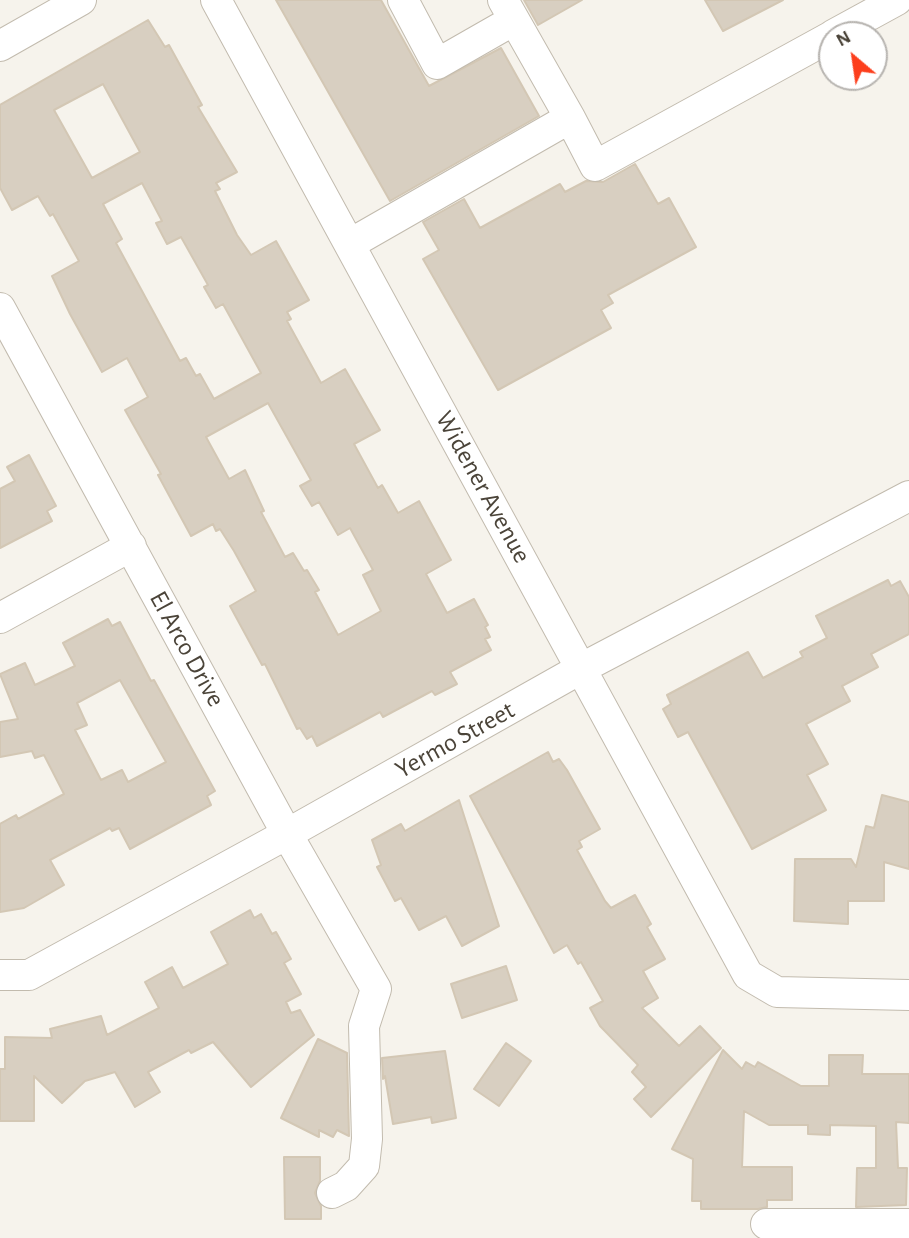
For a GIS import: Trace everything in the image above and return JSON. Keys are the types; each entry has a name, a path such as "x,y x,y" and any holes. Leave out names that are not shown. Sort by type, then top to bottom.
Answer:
{"street":[{"path":"0,46 81,0"},
{"name":"Widener Avenue","path":"216,0 748,975 778,992 909,995"},
{"path":"403,0 437,64 508,10 595,166 818,43"},
{"path":"858,21 897,0"},
{"path":"350,244 570,118"},
{"name":"El Arco Drive","path":"0,308 287,834 376,989 365,1026 367,1139 364,1166 346,1186 332,1193"},
{"name":"Yermo Street","path":"0,975 29,975 287,834 582,667 909,496"},
{"path":"0,618 131,546"},
{"path":"766,1224 909,1224"}],"building":[{"path":"276,0 381,0 429,86 501,48 539,116 390,201"},
{"path":"524,0 582,0 538,25"},
{"path":"705,0 783,0 723,31"},
{"path":"148,20 165,47 169,45 202,105 198,107 237,172 216,183 220,189 215,191 237,235 251,255 276,241 309,300 287,312 291,319 287,321 321,383 345,369 380,430 354,444 378,488 382,485 398,513 419,501 451,560 426,574 447,613 474,599 488,625 485,627 490,637 485,639 491,650 450,672 457,684 435,695 432,691 383,717 380,712 317,746 312,736 307,739 300,728 297,729 265,664 262,665 230,606 256,591 220,529 216,531 213,524 191,536 158,475 161,474 125,410 148,397 127,358 102,372 52,276 79,261 53,214 50,216 38,196 12,210 0,188 0,105","holes":["103,84 140,152 92,178 54,110","142,183 162,221 156,223 167,244 181,237 208,285 204,287 216,308 223,304 261,373 214,399 200,374 196,376 186,358 180,361 116,243 122,239 103,204","268,403 311,480 300,486 312,506 319,502 338,535 350,528 373,570 363,575 381,611 338,635 315,592 319,590 307,570 304,571 293,553 285,557 261,512 264,511 245,470 229,479 206,437"]},
{"path":"635,164 658,204 669,198 696,247 608,295 613,303 601,310 611,328 498,390 423,259 439,250 423,222 464,199 480,228 560,184 565,192 586,181 603,182"},
{"path":"29,455 56,506 47,511 52,521 0,548 0,489 15,481 7,467"},
{"path":"888,580 891,586 900,581 909,597 909,634 871,654 878,667 842,686 850,701 806,724 828,764 807,775 826,810 752,849 688,732 678,737 663,709 671,704 667,695 748,652 763,678 803,657 800,652 827,638 816,616"},
{"path":"108,619 112,626 120,622 215,791 207,796 211,805 130,849 119,828 112,831 110,828 50,860 64,885 24,908 0,912 0,824 16,815 18,819 64,794 44,755 35,758 32,751 0,757 0,722 18,719 0,674 25,663 35,685 75,666 63,643","holes":["120,680 166,762 128,782 122,770 101,780 75,730 87,725 77,703"]},
{"path":"548,752 553,762 559,759 567,770 600,829 579,841 582,847 577,850 605,901 611,908 635,895 651,924 647,927 665,959 643,971 658,998 642,1008 679,1046 700,1026 721,1048 651,1117 634,1099 646,1087 632,1072 638,1065 600,1026 590,1008 603,1001 581,962 578,964 567,945 554,953 470,796"},
{"path":"882,795 909,802 909,869 884,862 884,901 848,901 848,924 794,921 795,859 851,859 856,867 866,826 874,828"},
{"path":"459,800 499,926 462,946 446,916 419,930 401,898 395,901 377,867 381,865 372,840 401,824 405,831"},
{"path":"250,910 254,918 261,914 272,934 276,932 291,959 284,963 301,994 286,1002 291,1013 300,1010 314,1035 251,1087 213,1042 191,1053 189,1050 148,1072 160,1092 135,1107 115,1072 85,1081 62,1103 34,1076 34,1121 0,1121 0,1069 5,1069 5,1037 52,1038 50,1029 101,1016 107,1035 159,1008 145,982 172,967 183,988 228,964 211,932"},
{"path":"506,966 517,1000 462,1018 451,984"},
{"path":"318,1039 347,1053 349,1136 337,1130 333,1137 319,1130 319,1137 281,1118"},
{"path":"506,1043 531,1061 499,1106 474,1089"},
{"path":"723,1050 742,1069 746,1062 755,1067 758,1062 801,1086 829,1086 829,1055 863,1055 862,1074 909,1074 909,1123 896,1122 898,1168 907,1168 906,1205 856,1207 857,1168 876,1168 876,1126 830,1125 830,1135 808,1134 808,1125 769,1125 744,1111 742,1167 792,1167 792,1200 767,1200 767,1207 758,1209 701,1209 701,1201 692,1201 693,1159 672,1149"},
{"path":"445,1051 456,1118 432,1123 431,1117 393,1124 385,1076 383,1079 382,1058"},
{"path":"284,1157 320,1157 320,1181 315,1193 321,1206 321,1219 285,1219"}]}
